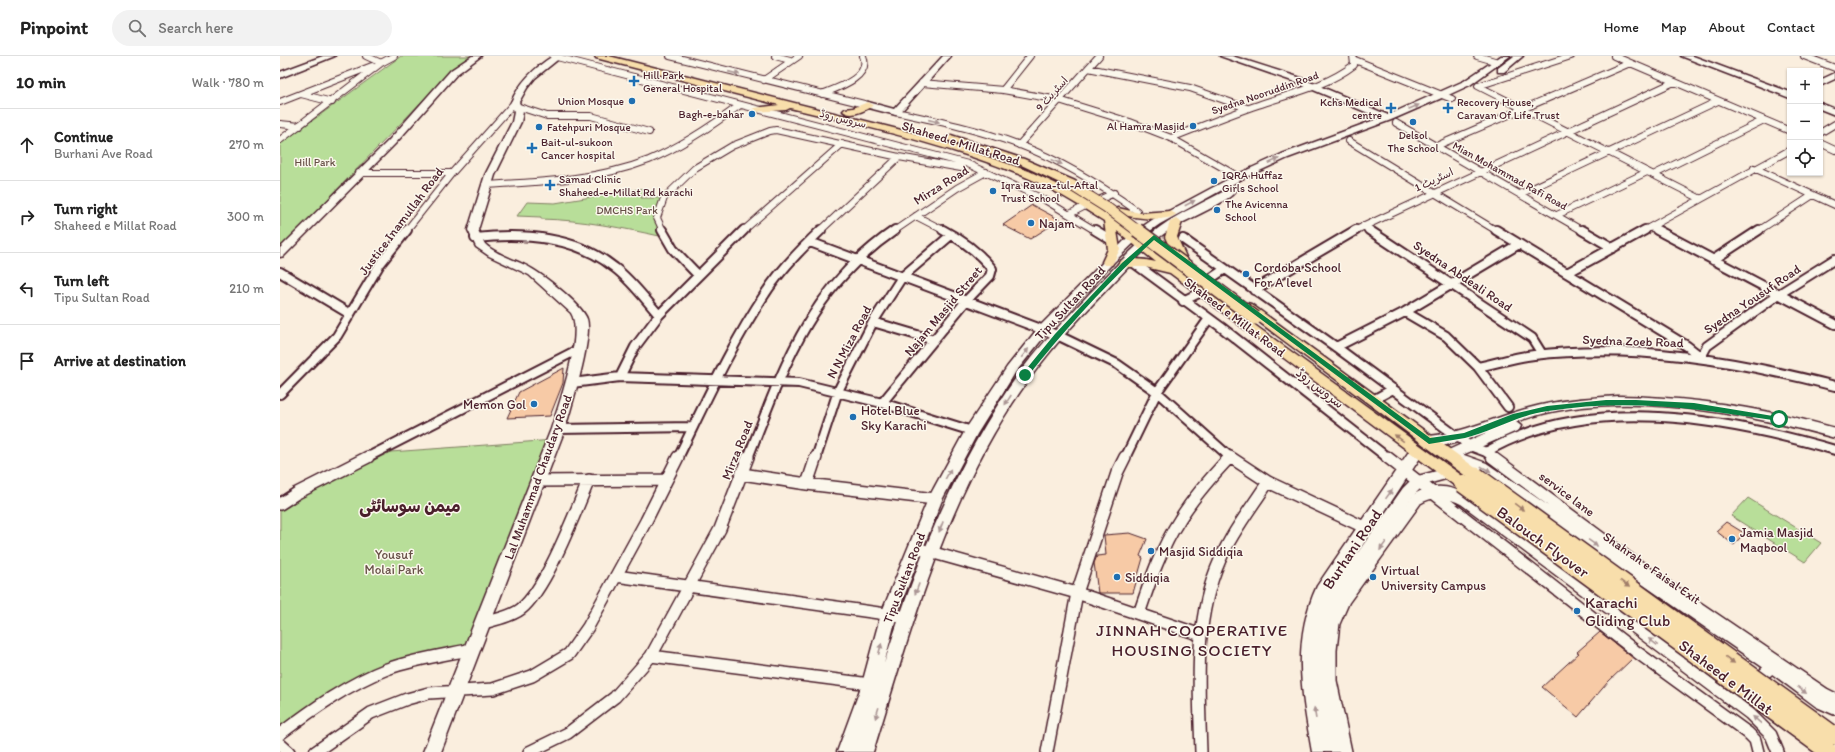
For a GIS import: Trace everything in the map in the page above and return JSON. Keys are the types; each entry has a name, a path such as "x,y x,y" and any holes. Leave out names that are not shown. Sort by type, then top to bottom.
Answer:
{"main road":[{"name":"Shaheed e Millat Road","path":"599,56 761,96 925,139 1025,173 1061,190 1109,219 1173,271 1360,409 1423,446 1449,456 1464,484"},
{"name":"Shaheed e Millat Road","path":"617,56 908,126 1000,153 1062,178 1101,199 1118,211 1375,402 1423,446 1430,461"},
{"path":"754,109 761,102 761,96"},
{"path":"848,111 854,111 868,105"},
{"path":"868,105 868,116"},
{"path":"754,109 776,107 806,108"},
{"path":"908,126 912,130 1022,164 1071,189 1364,399 1375,402"},
{"path":"925,139 936,140 1000,160 1071,189"},
{"path":"1118,211 1140,216 1173,218 1171,237 1180,257"},
{"path":"1108,262 1114,249 1109,219"},
{"path":"1129,236 1137,231 1145,231"},
{"path":"1156,256 1156,251 1168,248"},
{"path":"1129,264 1145,263 1173,271"},
{"path":"1251,319 1356,402 1360,409"},
{"name":"Balouch Flyover","path":"1430,461 1835,736"},
{"name":"Balouch Flyover","path":"1464,484 1829,752"}],"street":[{"path":"280,70 318,56"},
{"path":"280,75 330,56"},
{"path":"366,56 381,63"},
{"path":"280,102 381,63 394,56"},
{"path":"280,254 359,173 392,142 454,72 477,56"},
{"path":"555,56 531,76 520,90 516,108 514,130 485,185 472,230 475,238 514,234 548,239 572,246 597,256 614,268 659,315"},
{"name":"سروس روڈ","path":"555,56 968,164 1070,214 1113,241"},
{"path":"670,56 868,105 892,106 1019,145 1069,168 1114,193 1137,211"},
{"path":"775,56 790,60"},
{"path":"764,80 790,60 799,56"},
{"path":"822,94 842,86 856,77 866,65 866,59 863,56"},
{"path":"892,106 936,56"},
{"path":"892,106 922,83 947,56"},
{"path":"1002,90 1030,56"},
{"name":"اسٹریٹ 9","path":"1019,145 1099,56"},
{"name":"Mian Mohammad Rafi Road","path":"1228,56 1316,87 1392,120 1434,147 1520,194 1613,248"},
{"path":"1477,56 1498,62"},
{"name":"Tipu Sultan Road","path":"1392,120 1467,83 1506,56"},
{"name":"Tipu Sultan Road","path":"846,752 870,684 889,614 923,550 950,505 974,456 1025,375 1057,336 1129,264 1143,246 1145,231 1246,182 1345,138 1452,99 1478,86 1519,56"},
{"path":"1478,86 1571,56"},
{"path":"1614,56 1787,130"},
{"path":"1684,56 1787,90"},
{"path":"1697,56 1787,90"},
{"path":"1804,56 1835,68"},
{"path":"1354,58 1452,99"},
{"name":"Syedna Nooruddin Road","path":"1171,138 1247,108 1316,87 1342,75 1354,65 1354,58"},
{"path":"280,140 332,102 381,63"},
{"path":"1434,147 1630,63"},
{"path":"1088,68 1199,91 1230,100 1247,108"},
{"path":"1823,74 1835,68"},
{"path":"1823,82 1835,76"},
{"name":"اسٹریٹ 1","path":"1254,290 1363,226 1674,82"},
{"path":"922,83 1002,90 1059,100 1130,122 1171,138 1239,177"},
{"path":"1467,83 1478,86 1520,109 1702,199"},
{"path":"301,94 318,100 332,102"},
{"path":"1520,194 1718,101"},
{"path":"1823,103 1835,107"},
{"path":"485,185 575,177 604,173 635,165 669,151 703,133 740,105"},
{"path":"1823,107 1835,112"},
{"path":"502,117 516,108 547,116 591,116 649,132"},
{"name":"Justice Inamullah Road","path":"280,394 337,336 380,264 452,173 502,117 516,108"},
{"path":"1557,215 1650,174 1764,120"},
{"path":"280,124 300,126"},
{"path":"1823,131 1835,124"},
{"path":"698,276 665,240 657,218 664,198 680,182 711,157 770,131 776,130 899,157 986,172"},
{"path":"1345,138 1687,346 1701,357"},
{"name":"Tipu Sultan Road","path":"1173,218 1239,177 1285,156 1345,138"},
{"path":"620,377 635,348 659,315 753,222 842,144"},
{"path":"1823,144 1835,150"},
{"path":"1567,273 1702,199 1754,168 1787,152"},
{"path":"315,752 371,713 422,695 455,691 493,689 526,678 569,654 588,627 616,576 717,379 746,324 765,293 798,252 899,157"},
{"path":"1754,168 1835,205"},
{"name":"Mirza Road","path":"529,752 568,733 615,697 651,656 720,529 778,381 799,336 817,308 856,260 957,188 986,172"},
{"path":"359,173 452,173"},
{"path":"1101,199 1114,193"},
{"path":"1713,260 1813,195"},
{"path":"1070,214 1087,205"},
{"name":"Najam Masjid Street","path":"882,403 966,302 990,276 992,269 985,258 951,235 916,216"},
{"name":"Syedna Abdeali Road","path":"1363,226 1452,283 1532,338 1542,354"},
{"path":"1651,227 1835,324"},
{"name":"N N Miza Road","path":"807,484 838,391 873,322 902,277 951,235"},
{"name":"Tipu Sultan Road","path":"864,752 907,617 935,499 972,431 1011,370 1044,330 1108,262 1129,236"},
{"name":"Lal Muhammad Chaudary Road","path":"432,752 455,691 484,623 558,429 572,383 577,350 582,330 581,319 575,310 533,274 493,254 480,245 475,238"},
{"name":"service lane","path":"1183,239 1336,347 1470,446 1486,452 1659,581 1825,694 1835,699"},
{"path":"810,242 966,302 1044,330 1117,364 1157,392 1230,457 1268,482 1366,528"},
{"path":"1336,347 1405,312 1519,244"},
{"name":"Syedna Yousuf Road","path":"1701,357 1707,346 1780,294 1835,260"},
{"name":"سروس روڈ","path":"1129,264 1208,320 1221,327 1432,492"},
{"path":"1210,279 1225,269"},
{"path":"280,272 350,314"},
{"path":"1183,301 1201,292"},
{"path":"1405,312 1446,336 1478,367 1508,407"},
{"path":"1047,752 1077,593 1117,473 1157,392 1208,320"},
{"path":"873,322 934,340"},
{"path":"280,504 297,493 577,350"},
{"name":"Syedna Zoeb Road","path":"1478,367 1542,354 1632,352 1701,357 1787,373 1835,386"},
{"path":"572,383 620,377 778,381 800,383 838,391 882,403 972,431"},
{"path":"1375,402 1393,389"},
{"path":"1423,446 1459,437 1515,416 1547,408 1571,405 1636,402 1723,409 1779,419 1835,434"},
{"path":"1449,456 1506,428 1538,419 1576,412 1640,408 1725,415 1781,424 1835,439"},
{"path":"1486,452 1507,440 1542,428 1582,421 1617,418 1678,419 1730,426 1786,437 1835,450"},
{"path":"558,429 693,427"},
{"name":"Burhani Road","path":"1321,752 1309,679 1309,644 1314,616 1323,591 1423,446"},
{"name":"Shahrah e Faisal Exit","path":"1449,456 1484,468 1772,667 1819,702 1835,709"},
{"path":"1139,614 1155,567 1179,519 1208,481 1230,457"},
{"path":"1419,481 1448,473"},
{"path":"742,474 807,484 935,499"},
{"path":"484,623 521,609 532,595 548,569 589,480"},
{"path":"538,481 666,480"},
{"name":"Burhani Road","path":"1336,752 1323,681 1322,649 1327,621 1335,596 1408,492 1419,481"},
{"path":"1201,752 1199,672 1201,635 1206,601 1220,560 1240,525 1268,482"},
{"path":"1346,752 1331,681 1331,650 1334,623 1344,600 1417,499 1432,492 1464,484"},
{"name":"Shaheed e Millat","path":"1464,484 1465,500 1766,728 1774,739 1778,752"},
{"path":"1432,492 1638,653 1748,733 1754,740 1758,752"},
{"path":"923,550 1077,593 1201,635"},
{"path":"616,576 907,617"},
{"path":"280,734 339,695 370,678 403,664 473,649"},
{"path":"651,656 870,684"},
{"path":"1732,701 1772,667"},
{"path":"280,744 289,752"}],"green space":[{"name":"Hill Park","path":"401,56 472,56 452,70 280,249 280,144"},
{"name":"DMCHS Park","path":"646,188 641,198 664,198 657,218 664,237 588,223 541,219 541,217 517,216 527,202 555,203"},
{"name":"Yousuf Molai Park","path":"554,440 476,641 370,678 280,735 280,504 377,453"},
{"path":"1748,498 1821,543 1805,562 1731,516"}],"building":[{"name":"Najam","path":"1032,205 1060,220 1030,239 1003,225"},
{"name":"Memon Gol","path":"564,368 563,383 550,416 507,418 519,392"},
{"name":"Jamia Masjid Maqbool","path":"1726,522 1744,533 1734,545 1716,531"},
{"name":"Siddiqia","path":"1130,533 1147,539 1140,556 1143,558 1133,593 1098,593 1094,563 1097,556 1106,555 1104,535"},
{"path":"1600,632 1633,658 1608,682 1578,717 1542,687 1579,653 1577,652"}],"place":[{"name":"Hill Park General Hospital","path":"634,81"},
{"name":"Union Mosque","path":"632,101"},
{"name":"Kchs Medical centre","path":"1391,108"},
{"name":"Recovery House, Caravan Of Life Trust","path":"1448,108"},
{"name":"Bagh-e-bahar","path":"752,114"},
{"name":"Delsol The School","path":"1413,122"},
{"name":"Al Hamra Masjid","path":"1193,126"},
{"name":"Fatehpuri Mosque","path":"539,127"},
{"name":"Bait-ul-sukoon Cancer hospital","path":"532,148"},
{"name":"IQRA Huffaz Girls School","path":"1214,181"},
{"name":"Samad Clinic Shaheed-e-Millat Rd karachi","path":"550,185"},
{"name":"Iqra Rauza-tul-Aftal Trust School","path":"993,191"},
{"name":"The Avicenna School","path":"1217,210"},
{"name":"Najam","path":"1031,223"},
{"name":"Cordoba School For A level","path":"1246,274"},
{"name":"Memon Gol","path":"534,404"},
{"name":"Hotel Blue Sky Karachi","path":"853,417"},
{"name":"Jamia Masjid Maqbool","path":"1732,539"},
{"name":"Masjid Siddiqia","path":"1151,551"},
{"name":"Siddiqia","path":"1117,577"},
{"name":"Virtual University Campus","path":"1373,577"},
{"name":"Karachi Gliding Club","path":"1577,611"}],"district":[{"name":"میمن سوسائٹی","path":"410,506"},
{"name":"JINNAH COOPERATIVE HOUSING SOCIETY","path":"1192,640"}],"route":[{"path":"1025,375 1057,336 1124,264 1154,237 1429,441 1459,437 1515,416 1547,408 1571,405 1636,402 1669,403 1723,409 1779,419"}]}
